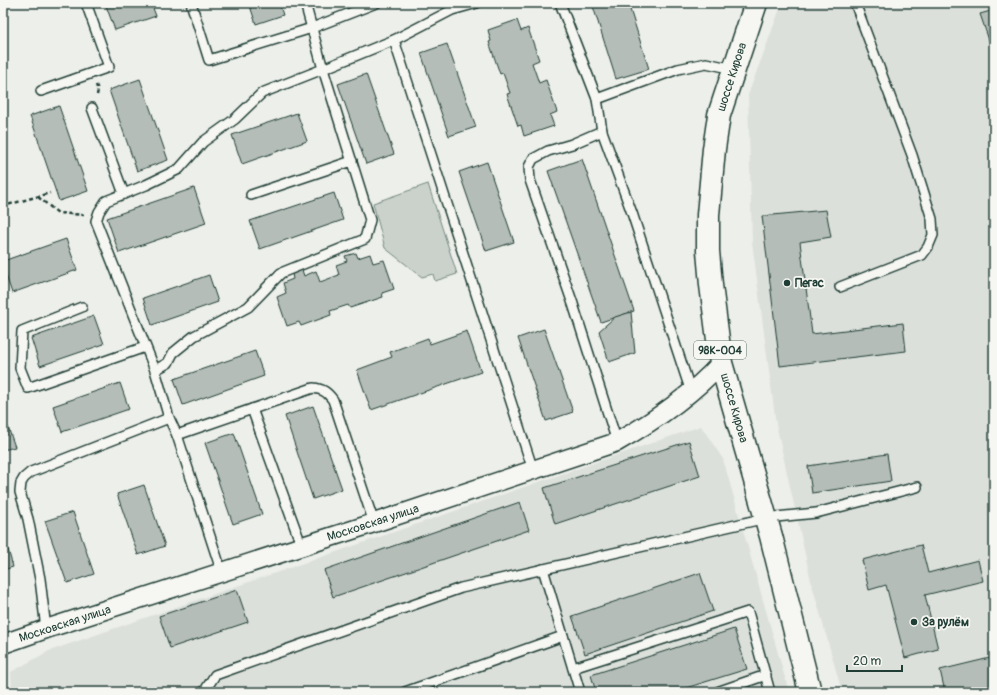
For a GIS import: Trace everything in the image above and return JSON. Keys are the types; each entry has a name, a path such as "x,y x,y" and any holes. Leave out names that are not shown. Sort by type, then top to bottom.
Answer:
{"main road":[{"name":"шоссе Кирова","path":"756,3 719,115 714,149 708,215 708,251 721,363 766,518 810,692"}],"street":[{"name":"Московская улица","path":"3,644 617,442 667,412 691,392 721,363"}],"lane":[{"path":"41,91 109,67 86,3"},
{"path":"191,3 209,60 312,28 376,3"},
{"path":"155,370 168,362 174,353 194,336 248,307 281,273 365,239 370,220 323,69 305,3"},
{"path":"222,573 177,435 169,418 155,370 100,233 96,221 97,217 106,201 146,185 179,169 203,142 235,119 262,93 394,40 452,10 477,3"},
{"path":"560,3 597,99 602,131 632,213 691,392"},
{"path":"840,287 922,255 928,247 933,235 932,219 912,155 856,3"},
{"path":"394,40 533,470"},
{"path":"597,99 678,68 706,63 734,69"},
{"path":"92,108 124,194"},
{"path":"602,131 572,144 548,151 533,160 529,167 530,180 573,304 617,442"},
{"path":"251,195 352,161"},
{"path":"82,307 22,331 20,368 28,388 145,347"},
{"path":"177,435 312,388 320,389 328,393 333,400 374,523"},
{"path":"252,409 302,546"},
{"path":"46,629 40,579 28,519 20,492 21,483 31,472 169,418"},
{"path":"204,692 215,675 461,588 766,518 816,513 916,487"},
{"path":"543,569 580,692"},
{"path":"573,668 748,612 770,692"},
{"path":"405,692 563,636"},
{"path":"717,692 766,675"}],"path":[{"path":"92,73 98,90 92,108"},
{"path":"3,202 7,205 50,193"},
{"path":"38,196 58,212 97,217"}],"shaded area":[{"path":"782,3 994,3 994,692 842,692 811,581 776,424 752,242 748,95"},
{"path":"428,184 457,274 435,281 433,274 422,277 385,248 373,203"},
{"path":"701,426 723,459 789,692 12,692 11,672 49,651"}],"building":[{"path":"105,3 151,3 156,16 115,30"},
{"path":"249,3 279,3 283,15 256,24"},
{"path":"326,3 339,3 327,7"},
{"path":"592,3 628,3 649,69 616,79"},
{"path":"994,10 994,55 980,14"},
{"path":"517,20 521,31 528,28 539,60 532,63 539,83 546,80 557,112 550,115 554,126 524,136 521,125 518,126 507,94 510,93 503,73 500,74 489,42 491,41 488,30"},
{"path":"447,44 476,127 449,136 421,53"},
{"path":"366,74 394,154 366,164 338,84"},
{"path":"140,79 168,160 137,171 109,90"},
{"path":"59,106 88,191 59,201 30,116"},
{"path":"297,113 307,141 242,164 232,135"},
{"path":"582,159 634,311 601,322 548,171"},
{"path":"487,162 514,242 486,251 459,172"},
{"path":"194,188 206,223 119,253 107,218"},
{"path":"334,193 343,220 260,249 250,221"},
{"name":"Пегас","path":"826,210 831,237 800,242 812,334 903,323 906,351 780,366 762,216"},
{"path":"66,239 77,270 12,293 3,267 3,261"},
{"path":"356,253 358,258 370,254 373,263 384,260 394,289 382,293 383,297 350,308 348,305 330,311 331,315 301,326 299,322 287,326 277,297 286,293 283,283 293,279 292,274 302,270 304,276 316,271 320,282 339,275 336,265 347,261 345,256"},
{"path":"209,275 218,302 152,325 143,298"},
{"path":"631,312 635,353 609,362 599,331 615,317"},
{"path":"94,316 104,344 40,366 31,338"},
{"path":"544,329 573,412 546,421 518,338"},
{"path":"467,331 481,372 371,410 357,370 392,357 390,352 428,338 430,344"},
{"path":"255,351 264,376 183,405 174,379"},
{"path":"120,383 129,409 62,432 53,406"},
{"path":"313,406 342,489 313,499 285,416"},
{"path":"3,413 15,447 3,450"},
{"path":"234,433 262,514 233,524 205,443"},
{"path":"689,441 700,476 555,524 544,488"},
{"path":"887,454 891,481 812,493 808,466"},
{"path":"144,485 165,546 138,555 117,494"},
{"path":"520,502 529,530 333,597 324,570"},
{"path":"73,512 94,574 67,583 45,521"},
{"path":"3,535 13,567 3,570"},
{"name":"За рулём","path":"921,545 928,573 978,560 983,581 925,595 938,649 905,658 886,585 869,590 862,560"},
{"path":"700,573 713,611 585,654 572,616"},
{"path":"237,590 248,622 170,648 159,616"},
{"path":"734,629 747,669 673,692 596,692 591,675"},
{"path":"994,657 994,692 945,692 940,670"},
{"path":"752,687 754,692 739,692"}],"place":[{"name":"Пегас","path":"787,283"},
{"name":"За рулём","path":"914,622"}]}
